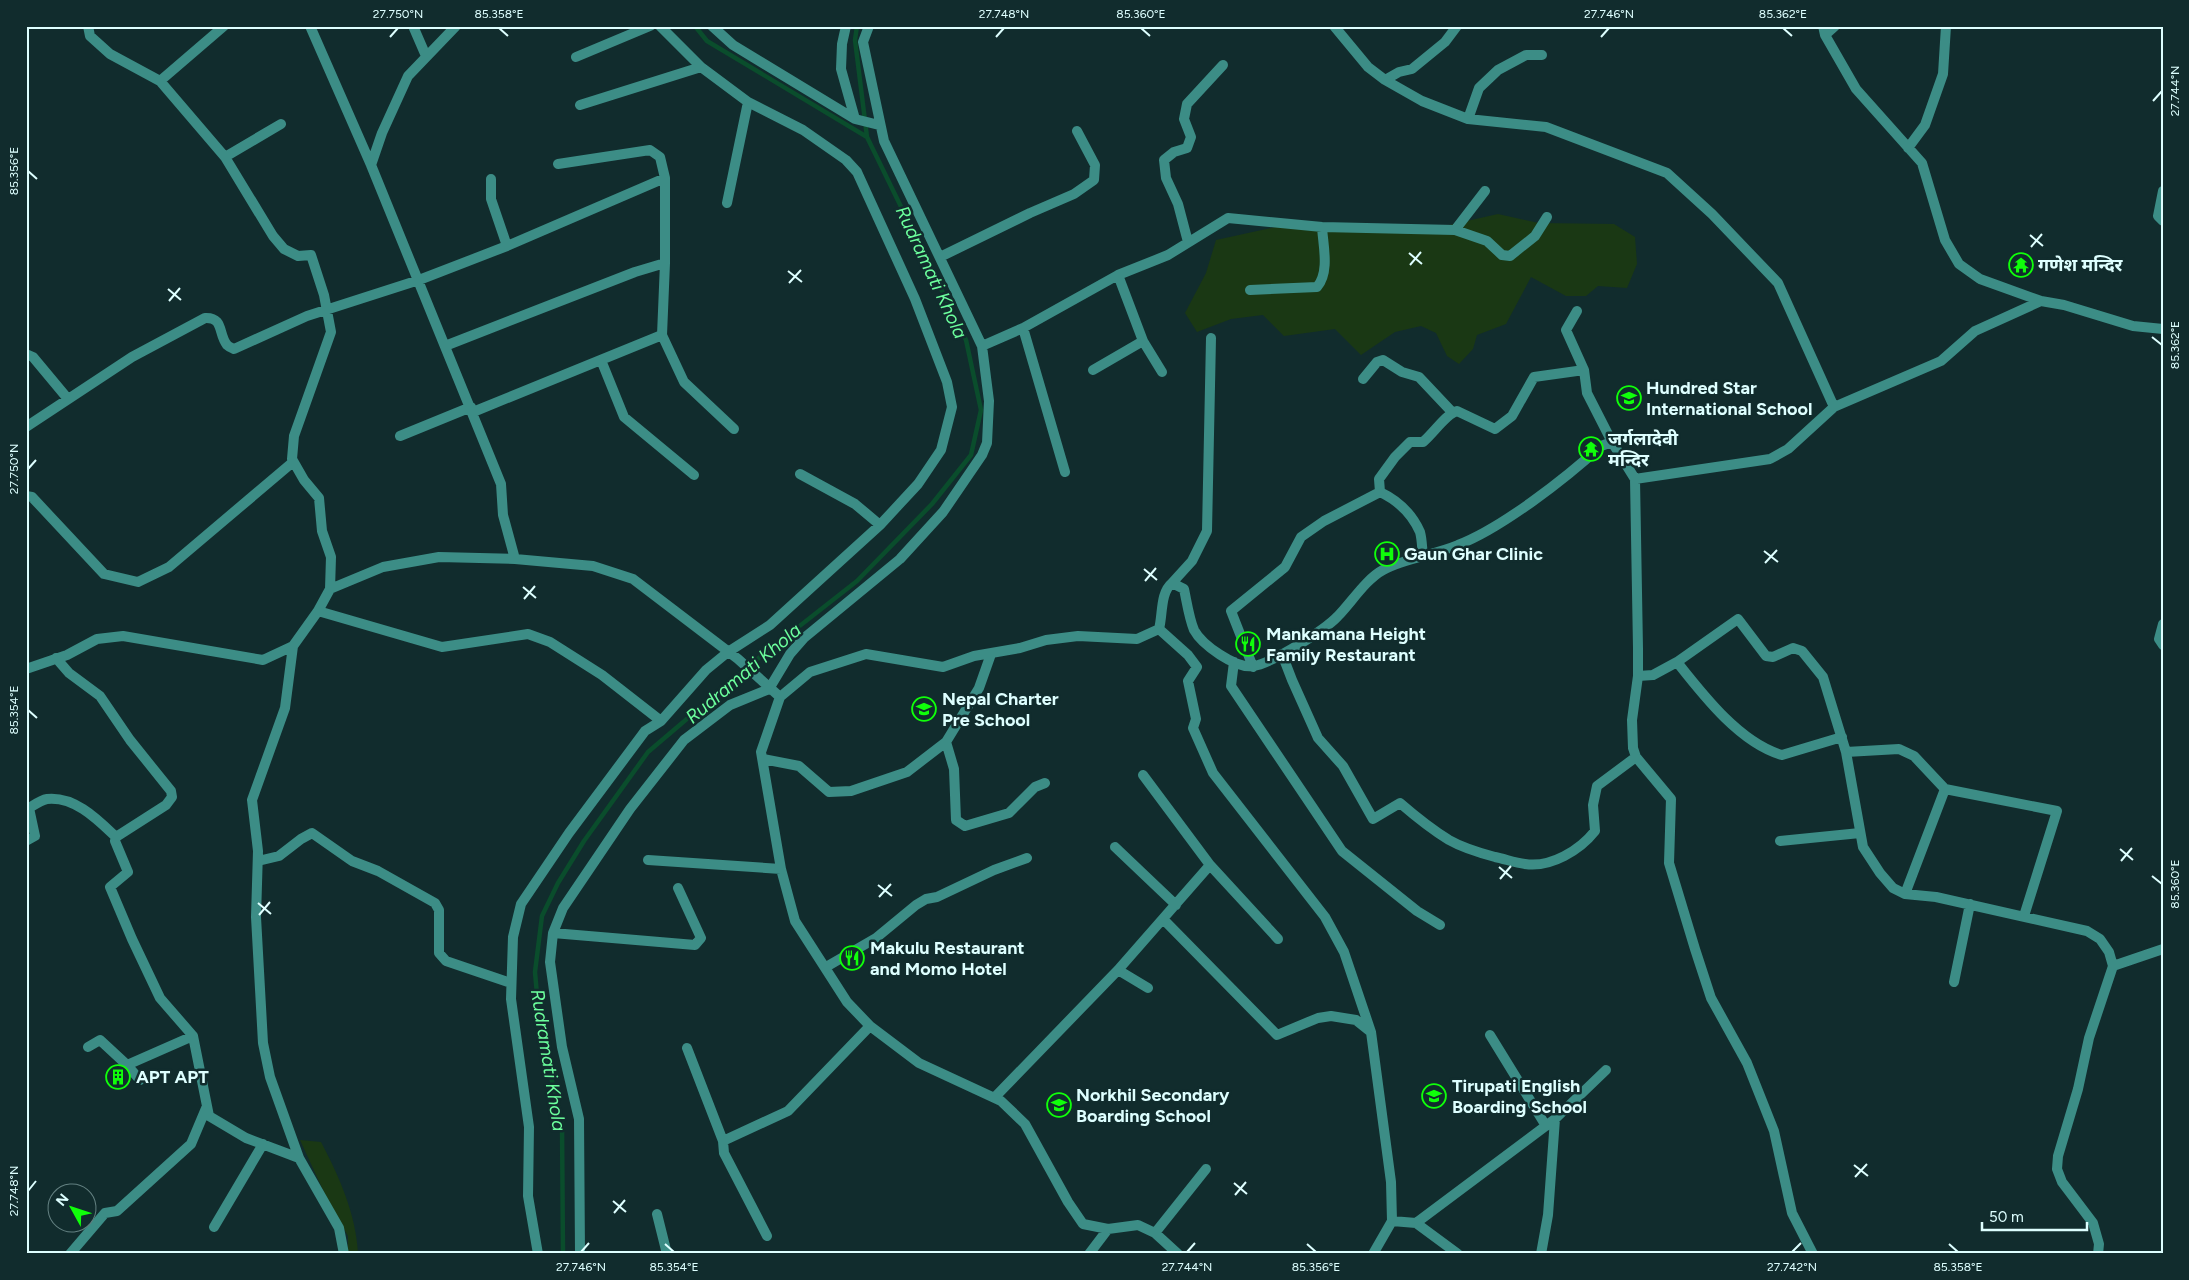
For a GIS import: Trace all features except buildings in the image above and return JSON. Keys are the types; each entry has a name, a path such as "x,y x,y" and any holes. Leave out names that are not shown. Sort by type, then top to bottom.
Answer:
{"street":[{"path":"88,26 90,36 110,54 160,82 225,157 284,249 298,256 311,255 324,295 331,332 294,436 292,459 304,480 319,498 322,531 330,557 330,589 318,611 293,646 285,708 252,800 258,861 256,917 263,1043 270,1077 299,1158 339,1228 344,1254"},
{"path":"160,82 224,26"},
{"path":"310,26 419,280 501,484 503,514 516,559"},
{"path":"414,26 426,56"},
{"path":"371,165 394,104 408,76 456,26"},
{"path":"576,57 650,26"},
{"path":"538,1254 528,1196 529,1128 511,999 512,937 521,904 645,731 661,721 706,670 728,652 770,625 880,525 918,484 940,450 952,407 947,382 915,299 857,172 846,160 803,130 748,102 701,67 660,26"},
{"path":"712,26 733,46 855,119 879,124"},
{"path":"846,26 842,44 841,69 855,119"},
{"path":"580,1254 579,1119 562,1047 550,962 552,933 564,908 630,809 684,740 730,705 769,689 790,654 804,638 900,558 943,512 982,455 987,443 989,401 982,346 884,142 863,42 869,26"},
{"path":"1334,26 1358,57 1384,80 1422,101 1468,119 1546,127 1667,173 1712,214 1778,283 1834,407"},
{"path":"1384,80 1399,72 1412,69 1446,42 1457,26"},
{"path":"1835,26 1824,31 1856,89 1868,104 1885,119 1922,163 1945,240 1959,264 1980,279 2041,301 2064,305 2132,326 2163,329"},
{"path":"1908,148 1925,125 1943,74 1946,26"},
{"path":"1468,119 1479,88 1498,70 1526,55 1542,55"},
{"path":"1188,242 1178,204 1166,178 1164,160 1174,152 1187,148 1191,137 1184,119 1188,104 1223,65"},
{"path":"580,105 701,67"},
{"path":"727,203 748,102"},
{"path":"225,157 281,124"},
{"path":"940,257 1030,212 1074,194 1094,180 1095,166 1077,131"},
{"path":"558,164 650,150 660,157 665,178 665,263 662,334 684,382 734,429"},
{"path":"26,427 132,356 205,318 212,318 218,322 227,345 234,349 307,316 419,280 507,246 665,178"},
{"path":"491,179 492,199 507,246"},
{"path":"2163,190 2158,216 2163,221"},
{"path":"1455,230 1485,191"},
{"path":"982,346 1023,328 1118,275 1168,255 1228,218 1322,227 1455,230 1487,241 1502,255 1510,256 1535,236 1547,217"},
{"path":"1250,290 1317,287 1322,281 1324,272 1322,227"},
{"path":"445,346 635,272 665,263"},
{"path":"1118,275 1143,341 1162,372"},
{"path":"1635,479 1770,460 1788,449 1834,407 1941,361 1975,331 2041,301"},
{"path":"1577,311 1566,330 1584,370 1587,394 1612,442 1635,479 1638,676 1632,720 1633,748 1636,757 1671,799 1669,863 1695,949 1711,998 1747,1063 1774,1131 1792,1213 1813,1254"},
{"path":"1023,328 1065,472"},
{"path":"400,436 601,360 662,334"},
{"path":"1178,1254 1155,1233 1138,1225 1108,1228 1084,1224 1068,1202 1025,1124 1001,1101 919,1063 870,1026 847,1002 795,921 781,869 762,752 780,697 810,672 866,654 943,667 974,656 991,654 1046,640 1078,636 1137,639 1159,629 1163,615 1165,591 1192,561 1208,530 1211,338"},
{"path":"1093,370 1143,341"},
{"path":"26,354 33,357 68,399"},
{"path":"601,360 624,417 694,475"},
{"path":"1363,379 1377,362 1383,360 1402,372 1419,377 1452,412"},
{"path":"1380,492 1379,479 1395,457 1410,442 1423,442 1435,432 1452,412 1457,410 1495,429 1512,416 1534,378 1584,370"},
{"path":"1172,583 1184,590 1195,631 1216,652 1234,662 1253,667 1282,654 1313,636 1337,617 1381,571 1459,545 1492,527 1538,496 1601,446 1612,442"},
{"path":"26,496 32,497 104,574 138,582 169,567 293,462"},
{"path":"800,474 855,504 880,525"},
{"path":"1380,492 1391,497 1408,513 1420,532 1423,556"},
{"path":"1253,667 1231,611 1285,567 1302,537 1324,521 1380,492"},
{"path":"330,589 383,567 439,557 516,559 593,566 633,579 738,659 760,681 780,697"},
{"path":"318,611 442,647 528,634 550,642 602,674 661,721"},
{"path":"1638,676 1653,675 1677,662 1738,619 1766,656 1773,657 1793,648 1802,652 1823,677 1842,737 1863,846 1880,873 1893,888 1905,894 1936,897 2087,931 2100,940 2109,952 2113,966 2089,1038 2078,1089 2058,1156 2058,1169 2062,1182 2093,1223 2100,1244 2098,1254"},
{"path":"2163,624 2159,639 2163,645"},
{"path":"1159,629 1188,655 1196,666 1188,681 1196,719 1194,728 1213,773 1325,917 1344,952 1371,1032 1391,1182 1392,1221 1373,1254"},
{"path":"26,669 67,654 97,639 123,636 263,660 293,646"},
{"path":"763,759 799,766 829,792 851,791 907,772 946,742 979,688 991,654"},
{"path":"1282,654 1318,738 1343,766 1373,819 1400,803 1424,824 1450,841 1480,853 1526,864 1540,864 1561,857 1584,845 1595,831 1593,805 1597,786 1636,757"},
{"path":"56,658 69,674 100,696 130,740 171,791 172,797 166,805 116,837"},
{"path":"1234,662 1232,686 1342,851 1417,911 1440,925"},
{"path":"1677,662 1700,691 1739,731 1772,752 1782,755 1842,737"},
{"path":"946,742 954,769 956,820 965,826 1009,813 1035,787 1046,783"},
{"path":"1846,752 1899,749 1907,751 1914,756 1944,789 2058,811 2024,916"},
{"path":"1143,775 1210,866 1278,939"},
{"path":"1905,894 1944,789"},
{"path":"26,841 35,836 29,808 46,799 64,801 87,810 116,837 115,841 128,872 110,887 160,998 192,1036 209,1116 246,1138 299,1158"},
{"path":"1780,841 1860,833"},
{"path":"258,861 280,856 301,839 312,834 352,860 378,871 436,904 439,910 439,953 446,961 511,983"},
{"path":"1115,847 1176,905"},
{"path":"826,967 845,954 876,938 926,899 937,897 994,870 1027,858"},
{"path":"648,860 781,869"},
{"path":"995,1097 1118,970 1210,866"},
{"path":"552,933 695,945 701,938 678,888"},
{"path":"1954,982 1970,904"},
{"path":"1164,920 1277,1036 1318,1018 1331,1016 1356,1020 1371,1032"},
{"path":"2113,966 2163,949"},
{"path":"1118,970 1148,988"},
{"path":"723,1142 788,1110 870,1026"},
{"path":"127,1065 192,1036"},
{"path":"1490,1036 1550,1122 1548,1214 1541,1254"},
{"path":"88,1047 100,1040 140,1080"},
{"path":"687,1048 723,1142 724,1153 766,1236"},
{"path":"1416,1223 1550,1122 1606,1070"},
{"path":"70,1254 105,1212 117,1211 191,1144 207,1106"},
{"path":"214,1227 263,1144"},
{"path":"1155,1233 1206,1169"},
{"path":"657,1214 667,1254"},
{"path":"1392,1221 1416,1223 1458,1254"},
{"path":"1089,1254 1108,1228"}],"green space":[{"path":"1498,214 1539,223 1614,224 1635,237 1637,264 1627,288 1598,286 1586,296 1566,296 1531,277 1506,324 1477,335 1473,349 1459,364 1447,356 1436,333 1421,326 1395,332 1361,355 1335,329 1284,336 1263,315 1231,319 1197,332 1185,313 1206,273 1216,240 1299,222 1440,227"},
{"path":"300,1140 321,1142 328,1155 346,1196 357,1238 358,1253 348,1254 348,1236 329,1203"}],"waterway":[{"path":"695,26 707,41 867,137"},
{"name":"Rudramati Khola","path":"563,1254 562,1124 540,1029 535,972 542,916 558,883 584,841 648,752 755,661 857,581 932,504 971,455 981,410 966,340 867,137 855,40 857,26"}],"place":[{"name":"गणेश मन्दिर","path":"2021,265"},
{"name":"Hundred Star International School","path":"1629,398"},
{"name":"जर्गलादेवी मन्दिर","path":"1591,449"},
{"name":"Gaun Ghar Clinic","path":"1387,554"},
{"name":"Mankamana Height Family Restaurant","path":"1248,644"},
{"name":"Nepal Charter Pre School","path":"924,709"},
{"name":"Makulu Restaurant and Momo Hotel","path":"852,958"},
{"name":"APT APT","path":"118,1077"},
{"name":"Tirupati English Boarding School","path":"1434,1096"},
{"name":"Norkhil Secondary Boarding School","path":"1059,1105"}]}
